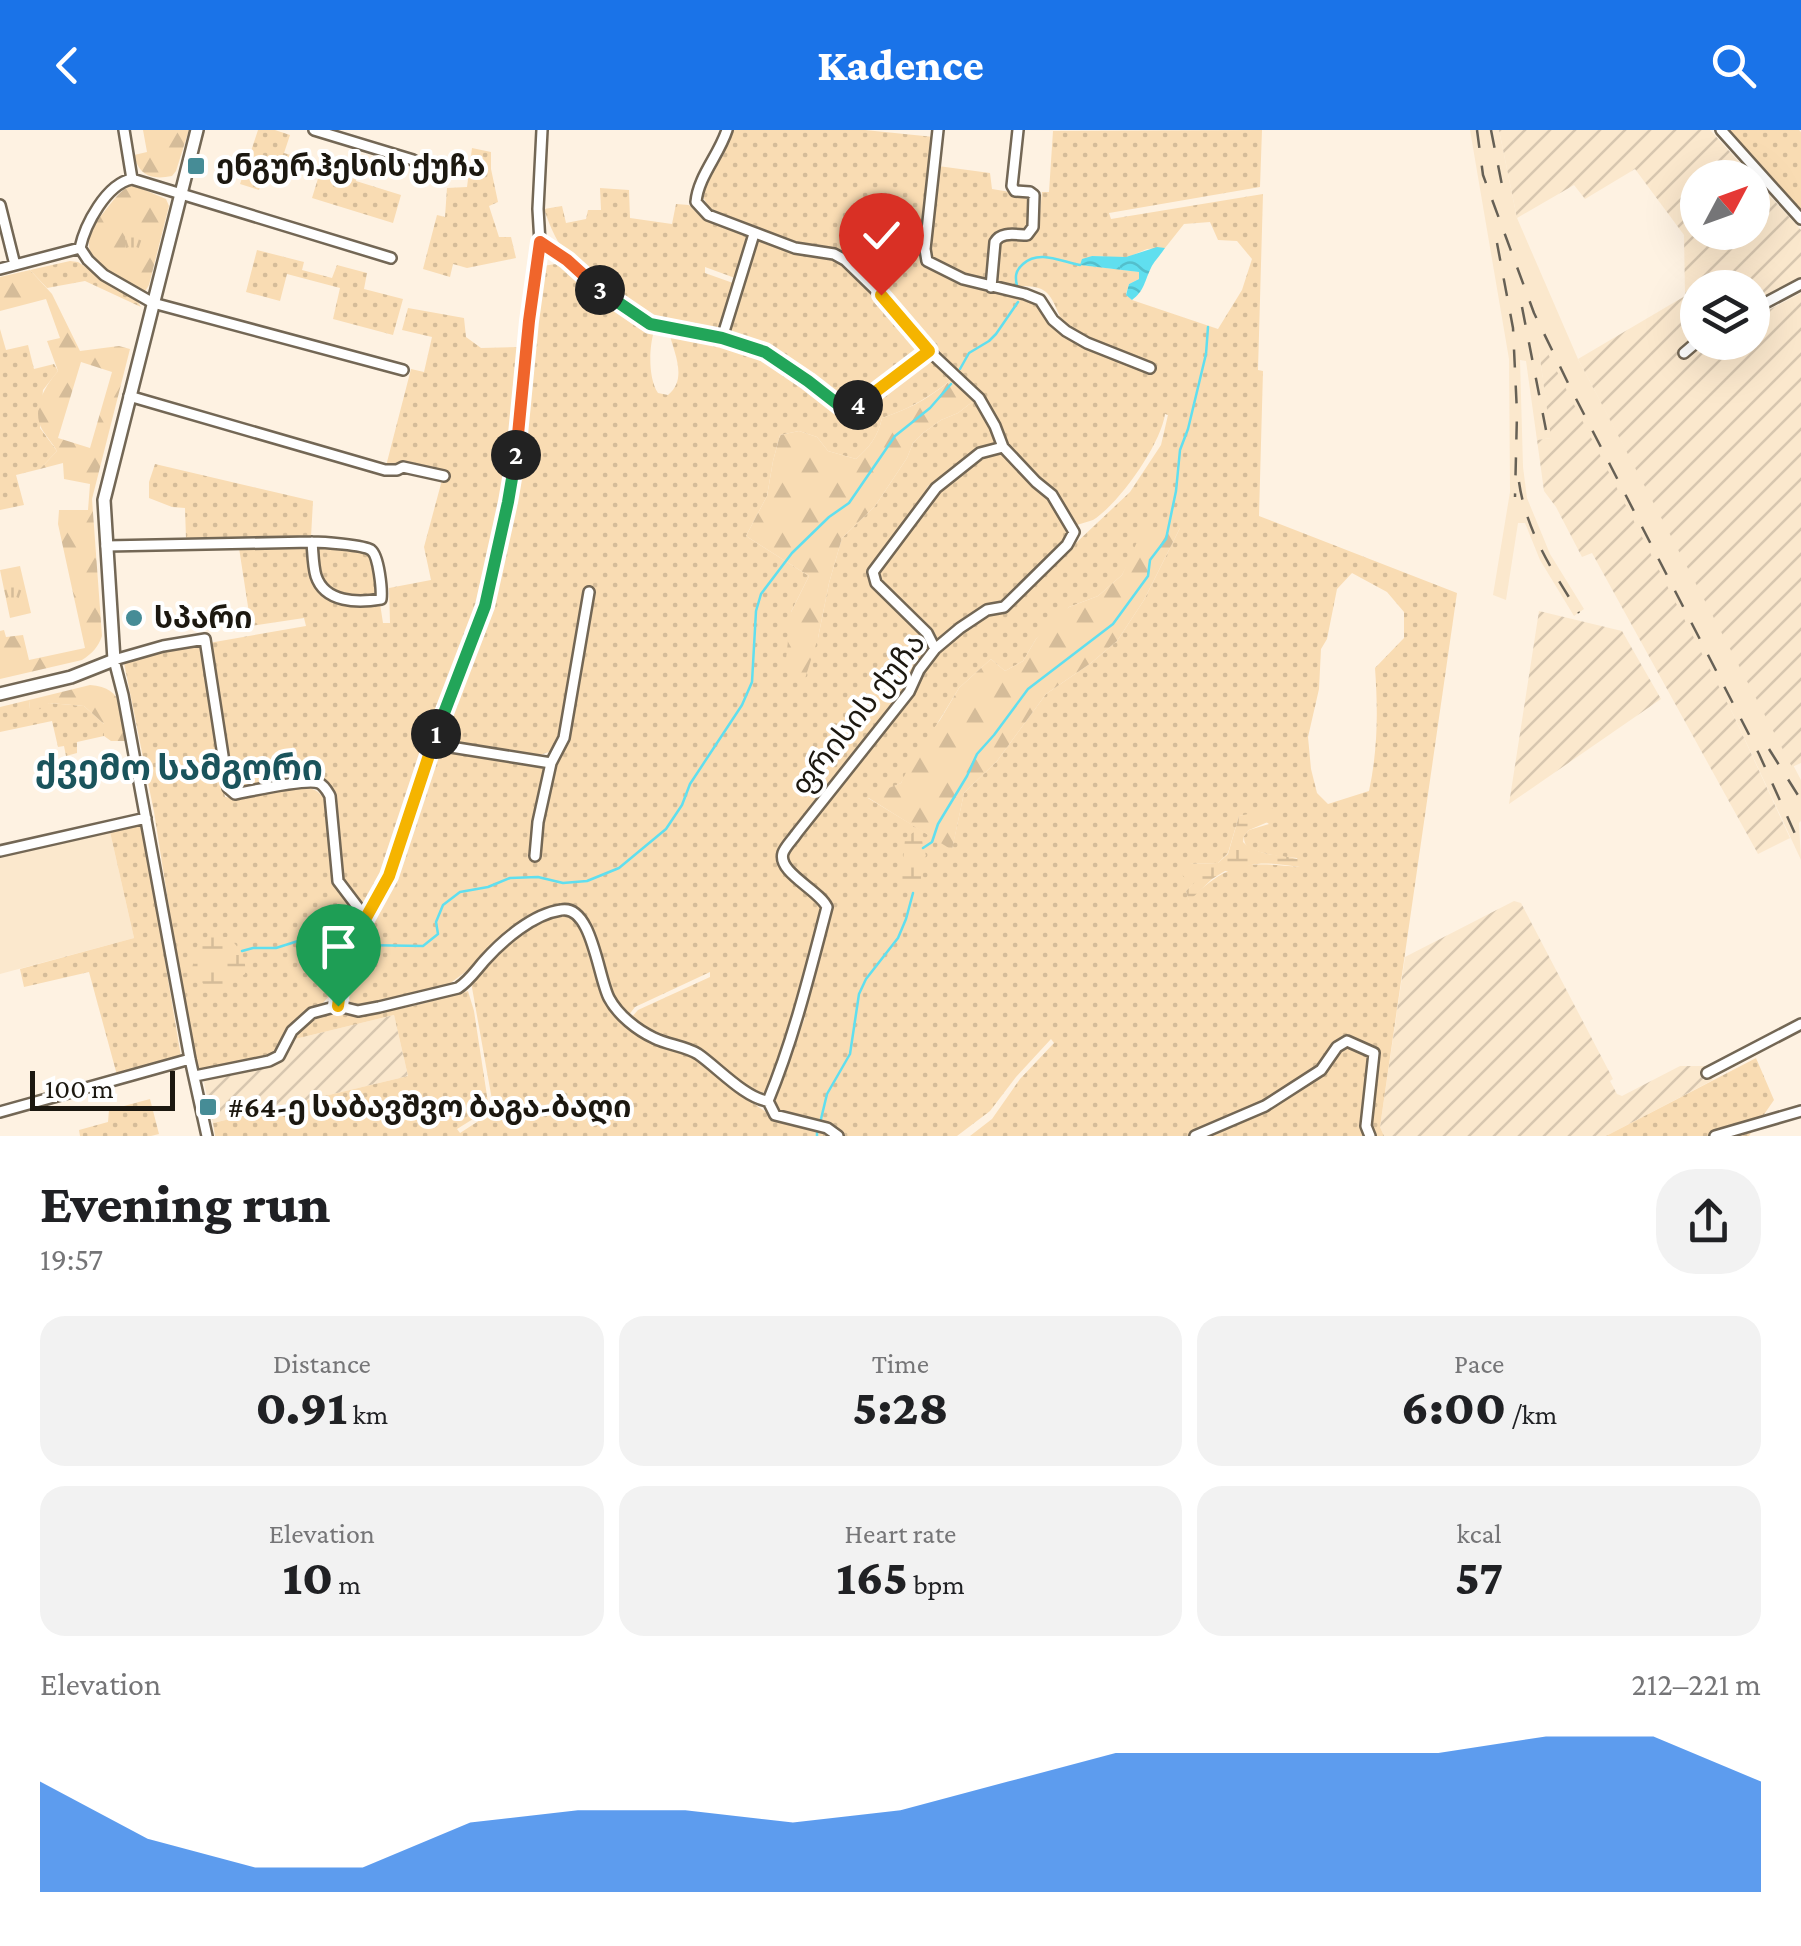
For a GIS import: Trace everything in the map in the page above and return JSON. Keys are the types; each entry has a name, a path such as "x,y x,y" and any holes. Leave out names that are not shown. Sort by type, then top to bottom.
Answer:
{"street":[{"path":"124,130 132,179"},
{"path":"198,130 104,500 114,660 208,1136"},
{"path":"314,130 413,160"},
{"path":"338,1006 343,968 352,943 389,876 432,744 485,606 518,444 540,242 542,130"},
{"name":"ფრისის ქუჩა","path":"727,130 719,152 704,174 696,202 708,215 754,234 845,260 929,351 979,398 1003,447 1052,494 1074,532 1066,545 1004,607 987,610 935,649 909,692 783,854 788,872 819,894 827,907 790,1041 768,1101"},
{"path":"938,130 924,249 927,261 964,280 1040,300 1066,331 1150,368"},
{"path":"991,287 998,237 1027,234 1033,227 1034,195 1015,191 1012,186 1018,130"},
{"path":"1721,130 1801,219"},
{"path":"80,248 89,220 98,208 124,180 132,179 391,258"},
{"path":"0,205 14,265"},
{"path":"722,338 754,234"},
{"path":"540,242 606,295 650,324 722,338 765,352 840,406 860,404 929,351"},
{"path":"0,269 80,248"},
{"path":"80,248 104,275 153,303 402,370"},
{"path":"1770,300 1801,284"},
{"path":"129,396 385,470 404,467 444,476"},
{"path":"935,649 927,633 876,583 873,572 936,488 980,452 1003,447"},
{"path":"106,546 312,542 324,542 374,552 382,597 340,600 327,592 316,578 312,542"},
{"path":"535,856 538,822 552,762 564,738 590,592"},
{"path":"0,694 71,677 162,646 205,639 228,788 235,794 303,782 325,788 330,796 338,881 366,918"},
{"path":"432,744 552,762"},
{"path":"0,851 146,818"},
{"path":"195,1076 279,1056 292,1032 312,1013 338,1006 368,1009 458,988 513,935 550,912 567,908 578,913 585,923 606,994 617,1012 654,1038 694,1052 755,1097 768,1101 775,1114 827,1128 838,1136"},
{"path":"1707,1074 1801,1024"},
{"path":"1195,1136 1265,1106 1321,1070 1337,1047 1347,1041 1374,1054 1366,1126 1370,1136"},
{"path":"0,1112 190,1059"},
{"path":"1715,1136 1801,1111"}],"shaded area":[{"path":"1470,130 1499,130 1517,218 1578,359 1801,780 1801,860 1733,714 1539,352 1552,438 1537,440 1526,361 1520,360 1527,498 1550,554 1584,609 1574,616 1540,560 1525,523 1518,523 1506,600 1493,595 1510,492 1509,359"},
{"path":"1499,130 1710,130 1737,160 1680,160 1680,230 1635,169 1585,199 1574,185 1517,218"},
{"path":"1770,196 1801,230 1801,279 1770,296 1770,270 1685,270 1684,250 1770,250"},
{"path":"1801,293 1801,763 1792,767 1578,359 1680,299 1680,360 1770,360 1770,309"},
{"path":"1545,348 1733,714 1790,838 1758,854 1592,553 1582,557 1544,491 1537,440 1551,438 1539,351"},
{"path":"1539,611 1622,631 1661,699 1509,804"},
{"path":"110,832 134,938 0,974 0,856"},
{"path":"1514,901 1521,903 1613,1079 1610,1081 1617,1094 1622,1096 1680,1066 1705,1066 1713,1080 1606,1136 1384,1136 1380,1127 1405,957"},
{"path":"394,1015 408,1076 213,1123 203,1078 270,1064 291,1040"}],"green space":[{"path":"143,130 189,130 172,176 153,177 139,168 134,155 147,152"},
{"path":"258,130 290,135 284,153 300,158 295,172 268,163 259,190 240,184"},
{"path":"731,130 865,130 934,137 920,247 923,261 939,274 972,286 1028,299 1053,326 1078,343 1149,372 1151,365 1070,329 1043,290 995,286 999,245 1004,240 1025,239 1036,228 1042,192 1049,192 1053,131 1262,130 1260,187 1109,213 1111,219 1263,194 1259,516 1457,593 1380,1127 1384,1136 1374,1136 1369,1125 1379,1054 1349,1037 1331,1045 1332,1051 1320,1068 1264,1104 1189,1136 970,1136 992,1119 1020,1079 1054,1043 1051,1039 990,1111 957,1136 843,1136 836,1130 778,1111 772,1100 805,1018 801,1013 831,910 821,892 792,868 791,846 938,650 978,619 1007,608 1130,492 1161,445 1168,415 1165,414 1156,441 1126,487 1093,520 1077,525 1057,495 1005,442 987,402 850,260 835,249 796,244 709,208 702,195 705,184 724,154","holes":["1210,222 1218,240 1237,241 1252,259 1242,290 1218,329 1132,300 1126,294 1140,272 1081,265 1092,256 1126,258 1147,249 1165,248 1184,224","1180,528 1144,600 1117,641 1046,694 997,761 964,793 952,849 868,798 901,783 959,688 991,659 1005,671 1023,661 1036,639 1069,607 1098,596 1122,575 1132,556","1352,573 1387,592 1404,612 1404,638 1375,668 1377,730 1369,791 1328,804 1317,793 1308,737 1319,689 1321,649 1327,639 1337,589","1255,814 1269,824 1249,830 1244,836 1249,848 1297,858 1300,867 1240,867 1216,878 1189,900 1186,891 1198,880 1189,864 1218,863 1228,853 1239,816"]},
{"path":"1728,130 1801,132 1801,212 1770,177 1770,160 1755,160"},
{"path":"472,148 491,152 498,202 489,206 499,237 511,237 516,258 467,268 453,264 450,277 423,269 437,215 445,217 447,188 467,187"},
{"path":"324,159 358,170 356,181 401,195 393,223 312,198"},
{"path":"938,166 990,173 992,189 1033,198 1027,233 998,235 992,278 987,281 930,259 927,248"},
{"path":"133,185 166,199 169,206 144,293 103,268 90,250 93,227 117,196"},
{"path":"600,188 629,190 630,218 672,224 676,204 689,205 698,214 744,232 749,239 735,278 705,267 705,273 733,283 718,332 671,327 646,318 607,292 564,251 544,209 562,206 566,223 586,219 588,210 601,210"},
{"path":"147,231 149,255 126,257 125,232"},
{"path":"761,240 797,253 835,258 845,265 923,348 922,353 849,405 840,403 768,349 729,337 755,243"},
{"path":"257,250 304,262 302,270 332,278 337,265 367,273 364,289 403,299 393,335 333,319 340,288 287,274 280,301 246,292"},
{"path":"78,262 141,307 85,281 47,288 30,270"},
{"path":"563,263 617,309 654,331 650,363 658,393 668,395 677,381 678,365 669,332 722,342 766,357 840,412 860,409 924,361 933,359 954,378 920,401 882,418 873,441 856,459 828,451 817,437 799,431 780,435 767,496 746,536 809,576 791,612 818,638 842,538 875,506 913,443 976,399 997,441 928,486 871,569 872,580 883,597 922,631 930,645 909,690 780,852 789,876 825,908 767,1093 756,1092 693,1047 654,1035 630,1019 638,1010 710,977 710,972 635,1007 628,1016 608,991 586,919 569,905 546,911 440,991 359,1007 350,1003 349,971 356,946 396,860 433,755 438,749 544,765 547,768 540,822 554,763 566,739 594,599 588,598 559,740 552,751 536,756 438,739 487,603 510,519 526,425 542,266"},
{"path":"30,270 52,294 80,351 119,346 130,349 92,499 102,636 95,650 82,660 0,679 0,631 4,630 6,637 23,635 29,660 85,648 58,524 59,510 88,510 90,484 64,479 63,463 40,469 57,451 43,431 38,415 44,391 58,371 47,341 60,338 46,299 0,311 0,277","holes":["81,362 112,372 90,448 58,438"]},
{"path":"408,308 464,318 466,337 481,348 523,347 516,437 483,604 386,874 366,914 341,880 336,801 331,786 306,776 235,789 230,785 209,643 306,626 304,618 251,626 239,548 320,545 371,554 383,623 390,623 389,588 431,580 424,547 442,480 447,481 449,473 409,462 386,466 411,369 424,372 432,337 402,330"},
{"path":"0,329 6,350 28,345 34,369 54,364 58,371 43,390 40,428 57,451 40,469 16,475 24,505 0,510"},
{"path":"954,378 976,399 913,443 875,506 842,538 802,688 799,670 785,669 791,612 809,576 746,536 767,496 780,435 799,431 817,437 828,451 856,459 873,441 882,418 920,402"},
{"path":"989,452 1003,453 1045,491 1061,519 1066,543 1006,602 937,643 883,587 877,571 940,490"},
{"path":"155,464 313,501 311,537 186,539 185,508 149,498"},
{"path":"1180,528 1144,600 1117,641 1046,694 997,761 964,793 952,850 867,797 901,783 915,753 959,688 991,659 1005,671 1023,661 1054,617 1098,596 1122,575 1142,531"},
{"path":"20,566 31,613 10,618 0,570"},
{"path":"196,644 201,647 225,797 306,787 318,792 330,812 335,880 364,919 333,992 321,1005 295,1021 276,1052 202,1070 188,1028 154,812 124,663 131,657"},
{"path":"90,685 116,696 127,741 111,741 104,736 104,724 84,706 49,703 30,710 29,700"},
{"path":"29,700 30,709 49,703 84,706 104,724 104,736 77,742 77,753 66,756 64,746 58,747 52,721 0,732 0,707"},
{"path":"1276,808 1282,816 1249,830 1243,842 1257,851 1307,862 1300,867 1259,864 1236,872 1225,871 1189,901 1186,891 1197,880 1181,873 1189,864 1218,863 1228,854 1239,816"},
{"path":"139,826 143,829 181,1057 117,1075 89,972 24,987 20,969 134,938 110,832"},
{"path":"916,830 926,856 921,861 921,887 913,893 897,876 905,839"},
{"path":"566,913 583,930 605,994 621,1020 694,1055 773,1117 831,1136 215,1136 213,1123 408,1076 394,1015 291,1040 314,1020 337,1013 401,1009 468,991 489,1109 457,1129 460,1133 494,1111 471,982 525,930"},
{"path":"208,937 229,937 245,963 245,974 220,990 211,991 192,969 197,946"},
{"path":"1347,1047 1371,1056 1362,1124 1366,1136 1201,1136 1255,1115"},
{"path":"1756,1058 1774,1100 1749,1136 1606,1136"},
{"path":"150,1099 159,1134 80,1136 79,1130 108,1122 109,1110"}],"water":[{"path":"1165,248 1132,300 1126,295 1129,284 1139,279 1139,272 1080,265 1082,259 1092,256 1126,257"}],"waterway":[{"path":"1017,286 1020,267 1036,257 1080,265"},
{"path":"960,369 969,353 996,334 1018,302"},
{"path":"923,848 932,842 977,754 1028,689 1113,624 1148,576 1150,560 1166,539 1180,450 1206,354 1208,327"},
{"path":"360,945 423,946 438,934 436,922 443,905 460,892 510,878 587,881 619,868 666,829 752,682 756,611 761,594 792,553 849,503 895,436 930,408 951,384"},
{"path":"821,1119 827,1094 850,1054 859,994 898,938 913,893"},
{"path":"242,951 276,948 298,941 344,943"}],"railway":[{"path":"1477,130 1483,175 1534,313 1759,754 1801,847"},
{"path":"1491,130 1505,200"},
{"path":"1497,243 1513,328 1515,497"},
{"path":"1522,307 1546,430"},
{"path":"1519,482 1534,534 1579,613"},
{"path":"1769,749 1801,800"}],"place":[{"name":"ენგურჰესის ქუჩა","path":"196,166"},
{"name":"სპარი","path":"134,618"},
{"name":"#64-ე საბავშვო ბაგა-ბაღი","path":"208,1107"}],"district":[{"name":"ქვემო სამგორი","path":"179,768"}],"route":[{"path":"338,1006 343,968 352,943 389,876 432,744 485,606 518,444 540,242 606,295 650,324 722,338 765,352 848,408 860,404 929,351 881,295"}]}
